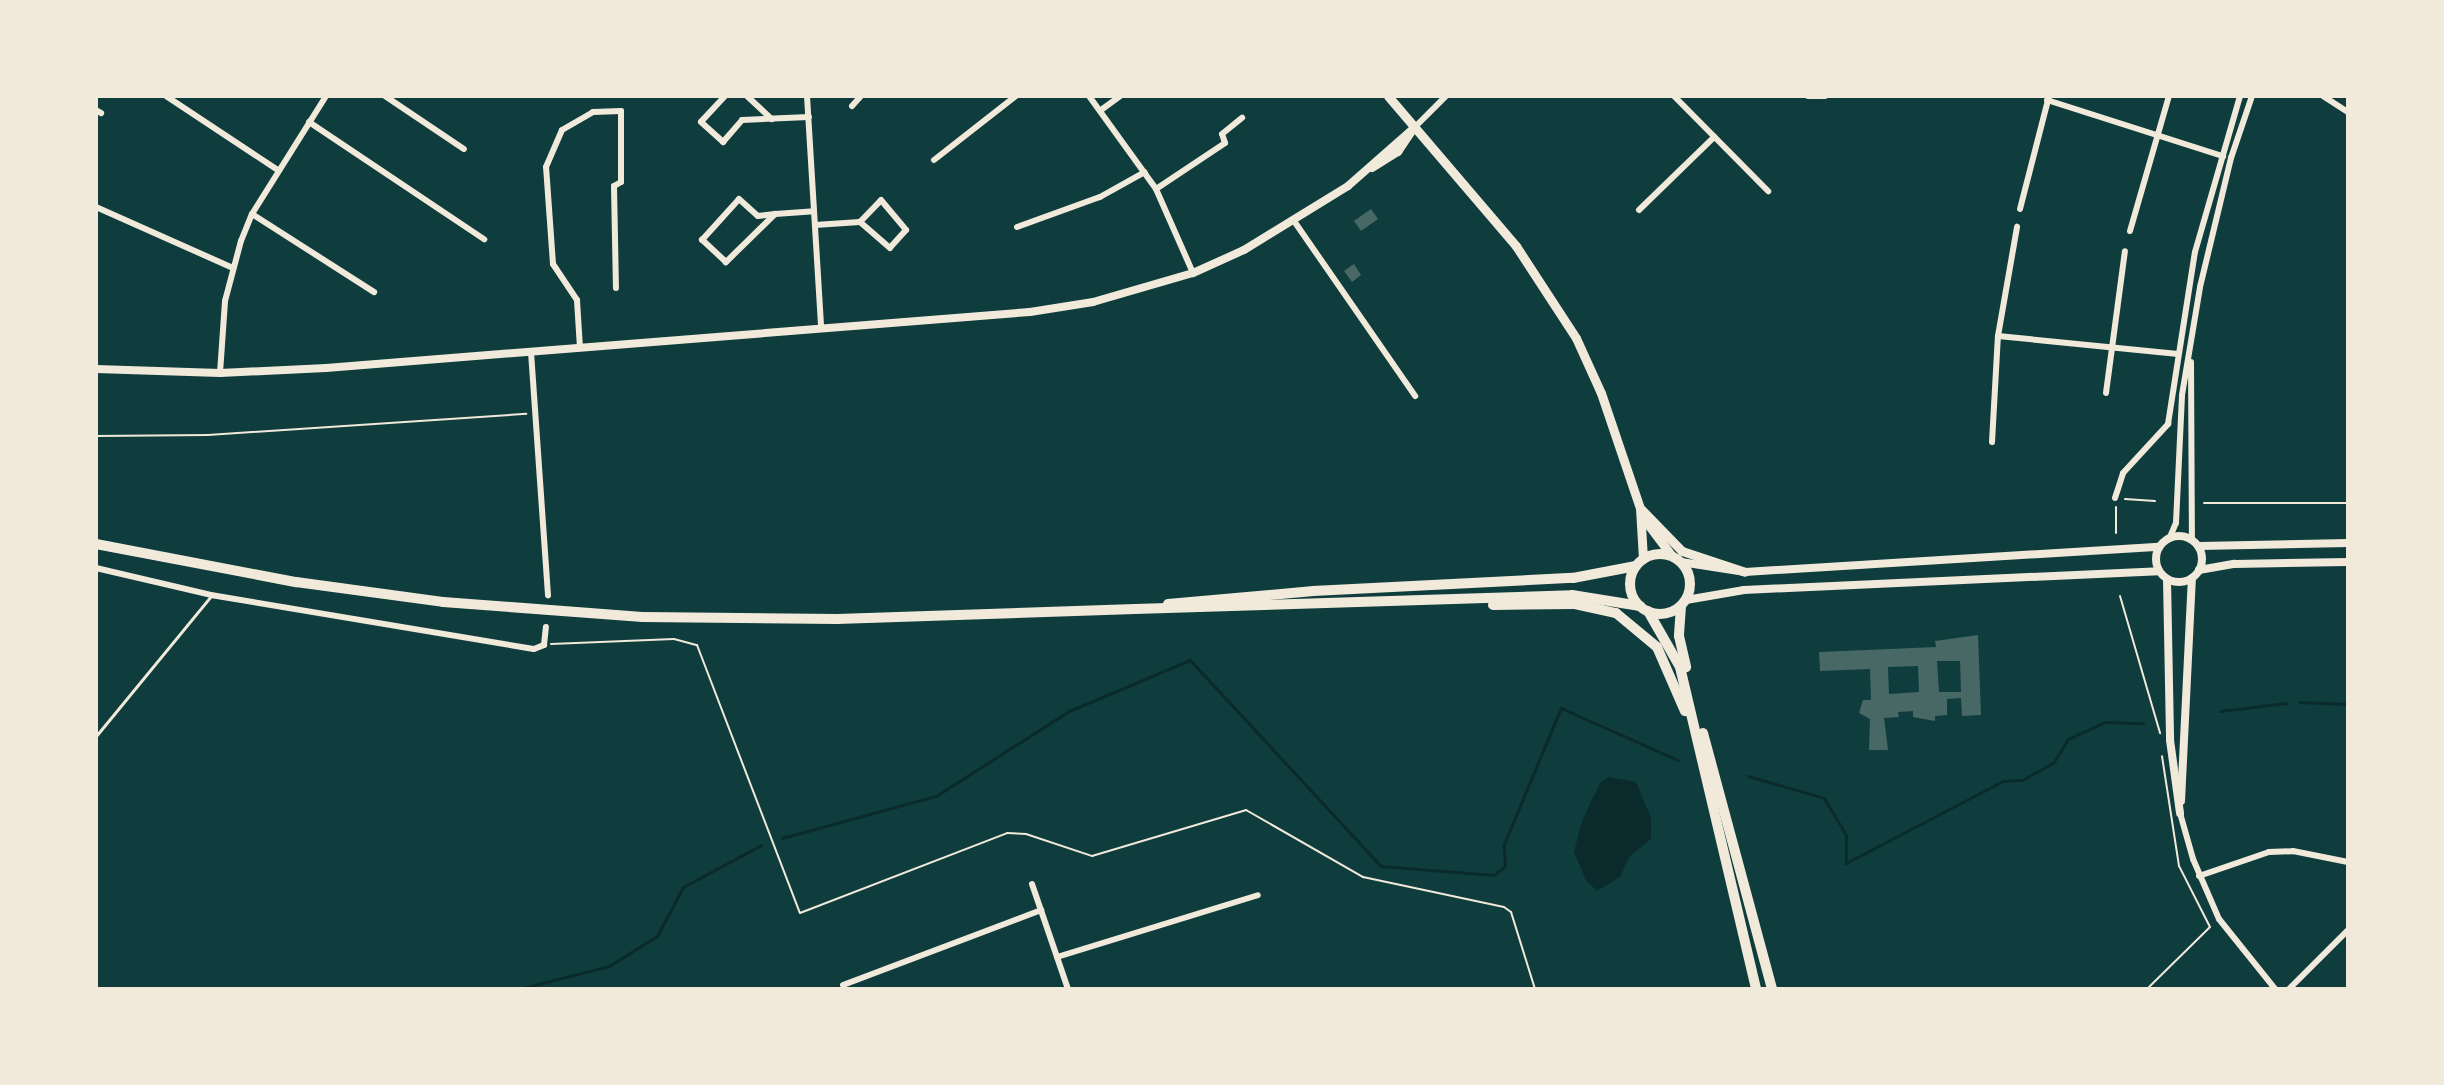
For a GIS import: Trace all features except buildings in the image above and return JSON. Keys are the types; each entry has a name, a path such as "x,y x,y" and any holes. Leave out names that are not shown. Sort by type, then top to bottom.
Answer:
{"main road":[{"path":"1388,96 1516,246 1576,338 1601,393 1641,512 1690,576 1683,603 1682,652 1772,989"},
{"path":"1641,512 1640,562 1631,591 1680,667 1756,989"},
{"path":"1641,512 1682,551 1745,572"},
{"path":"96,544 310,584 443,602 642,617 837,619 1591,595 1665,614 1683,603"},
{"path":"1135,609 1313,591 1573,578 1640,562 1676,559"},
{"path":"1448,600 1596,606 1633,624 1667,663 1700,754"}],"street":[{"path":"166,96 278,170"},
{"path":"220,373 233,268 252,214 326,96"},
{"path":"385,96 464,149"},
{"path":"725,96 701,122 723,142 742,120 809,117"},
{"path":"747,96 772,119"},
{"path":"807,96 821,328"},
{"path":"852,106 861,96"},
{"path":"934,160 1016,96"},
{"path":"1089,96 1156,189 1193,273"},
{"path":"1101,110 1120,96"},
{"path":"96,369 220,373 531,352 1030,312 1137,292 1193,273 1294,221 1367,171 1446,96"},
{"path":"1674,96 1768,191"},
{"path":"1808,96 1825,96"},
{"path":"2130,231 2169,96"},
{"path":"2115,498 2123,473 2164,433 2195,252 2220,155 2240,96"},
{"path":"1676,559 1705,570 1745,572 2159,547 2170,537 2190,355 2231,158 2252,96"},
{"path":"2323,96 2348,112"},
{"path":"2020,209 2048,98 2231,158"},
{"path":"580,348 577,300 553,264 546,167 562,130 593,112 621,111 621,182 614,186 616,288"},
{"path":"1156,189 1225,143 1222,134 1242,118"},
{"path":"309,122 484,239"},
{"path":"1639,210 1714,137"},
{"path":"1017,227 1100,197 1145,172"},
{"path":"775,214 726,262 702,240 739,199 758,216 775,214 814,211"},
{"path":"815,225 860,222 881,200 906,230 890,248 860,222"},
{"path":"96,207 233,268"},
{"path":"252,214 374,292"},
{"path":"1294,221 1415,396"},
{"path":"1992,442 1998,336 2017,227"},
{"path":"2106,393 2125,251"},
{"path":"1998,336 2190,355"},
{"path":"531,352 548,595"},
{"path":"2190,355 2199,570"},
{"path":"2170,537 2196,543 2348,543"},
{"path":"2159,547 2159,571 2167,579 2171,761 2180,813 2199,876 2219,919 2275,989"},
{"path":"2180,813 2192,578 2199,570 2234,564 2348,562"},
{"path":"96,568 211,595 534,649 544,645 546,627"},
{"path":"1683,603 1744,590 2159,571"},
{"path":"2167,579 2192,578"},
{"path":"2199,876 2269,852 2293,851 2348,862"},
{"path":"1032,884 1068,989"},
{"path":"1057,957 1258,895"},
{"path":"843,985 1041,910"},
{"path":"2289,989 2348,930"}],"lane":[{"path":"96,736 211,595"}],"path":[{"path":"96,436 208,435 534,413"},
{"path":"2116,533 2115,498 2155,501"},
{"path":"2204,503 2348,503"},
{"path":"2120,596 2161,740"},
{"path":"550,644 674,639 697,645 800,913 1007,833 1026,834 1092,856 1246,810 1363,877 1504,907 1511,912 1535,989"},
{"path":"2147,989 2210,927 2179,866 2162,752"}],"water":[{"path":"1609,777 1636,782 1651,818 1651,839 1629,857 1620,877 1597,891 1586,880 1574,852 1582,821 1600,783"}],"waterway":[{"path":"782,838 936,796 1069,711 1190,660 1381,866 1494,875 1505,866 1504,844 1561,708 1678,760"},
{"path":"2300,702 2348,704"},
{"path":"2220,711 2287,703"},
{"path":"1748,776 1824,798 1846,835 1846,863 2003,781 2022,780 2053,763 2068,739 2105,722 2143,723"},
{"path":"519,989 609,966 657,936 683,887 761,845"}]}
